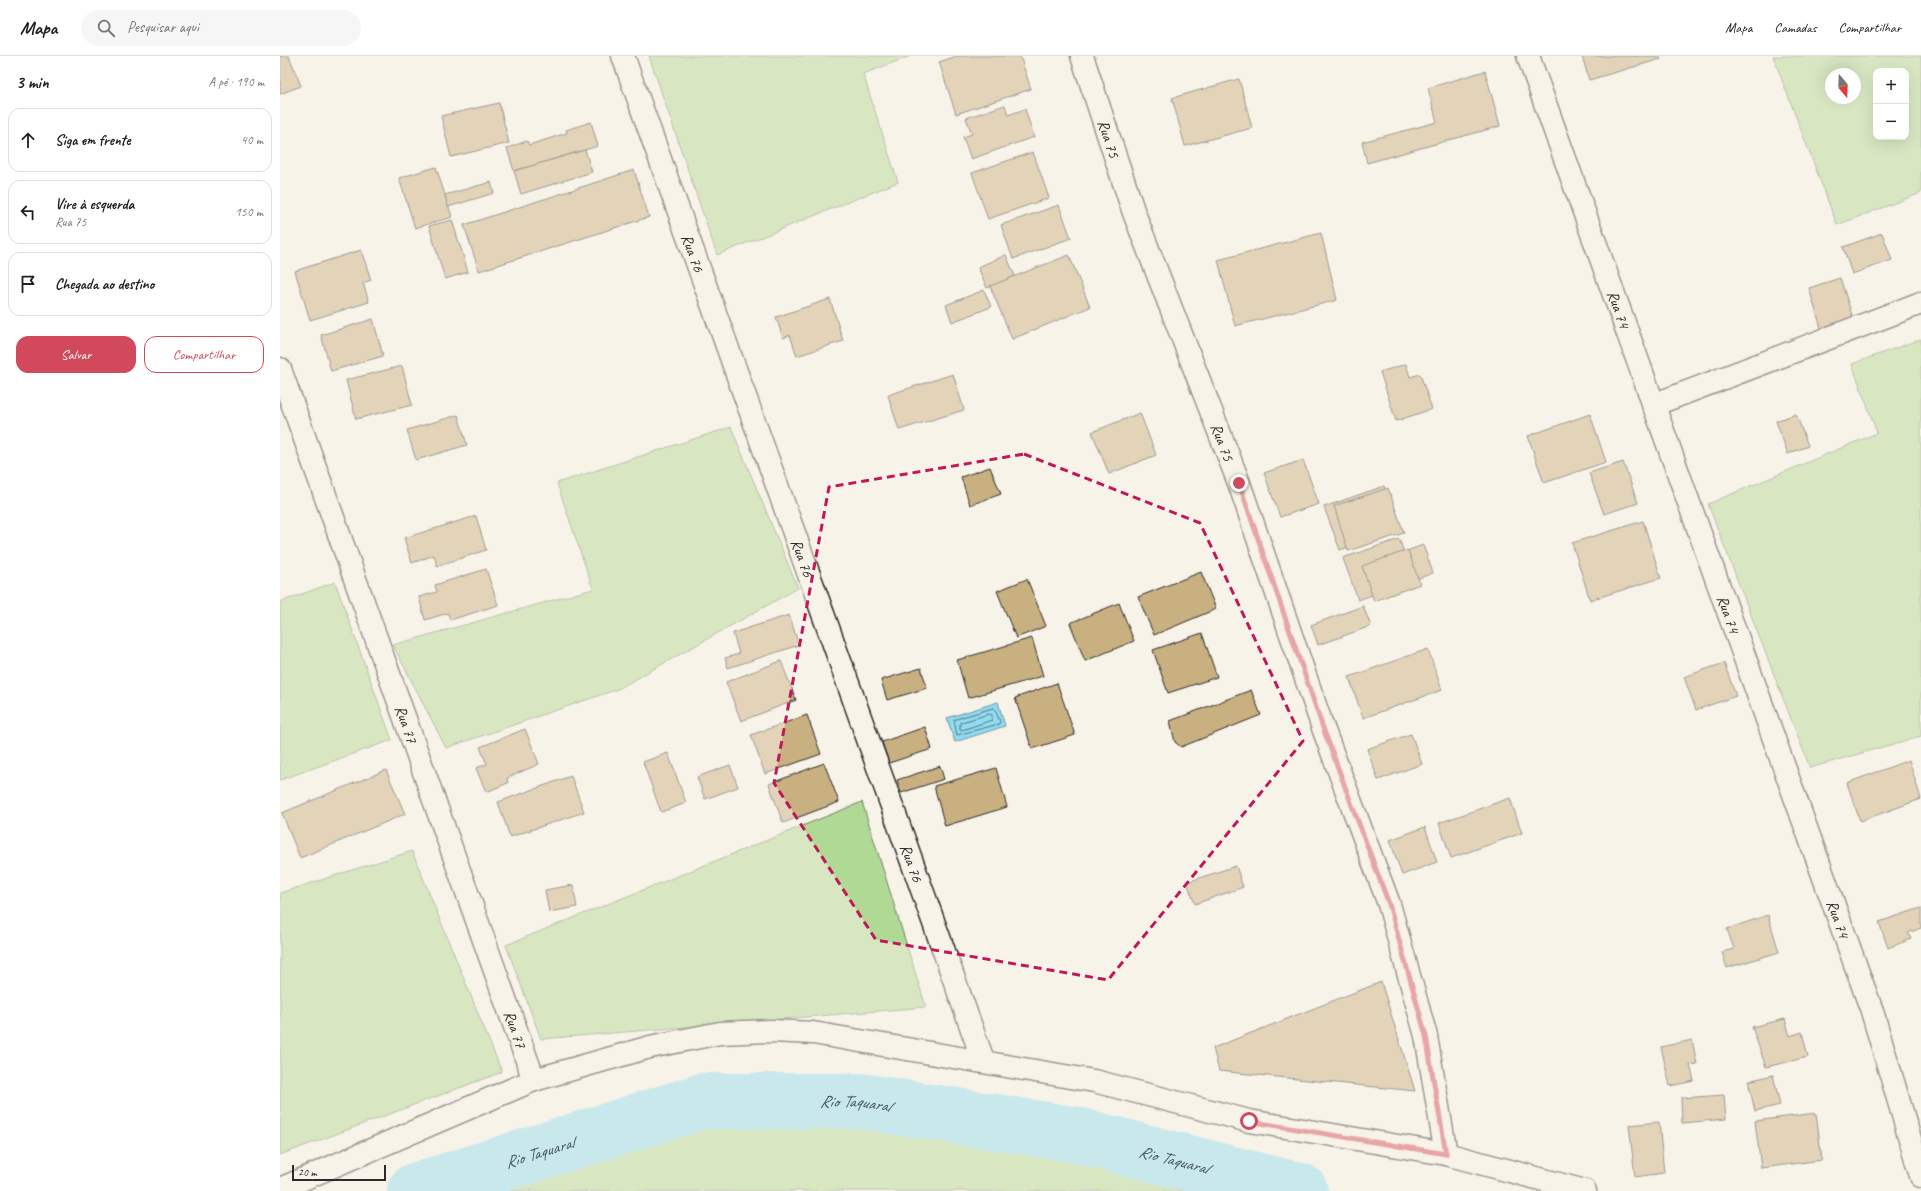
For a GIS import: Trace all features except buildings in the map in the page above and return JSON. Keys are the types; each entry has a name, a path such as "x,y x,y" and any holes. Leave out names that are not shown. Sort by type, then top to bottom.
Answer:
{"street":[{"name":"Rua 76","path":"623,56 983,1060"},
{"name":"Rua 75","path":"1082,56 1134,213 1239,483 1323,728 1389,904 1426,1036 1446,1154"},
{"name":"Rua 74","path":"1528,56 1872,1011 1921,1176"},
{"path":"1653,405 1921,303"},
{"name":"Rua 77","path":"280,369 534,1080"},
{"path":"280,1189 534,1080 650,1047 720,1033 742,1032 812,1033 983,1060 1094,1080 1249,1121 1446,1154 1585,1191"}],"highlighted area":[{"path":"1024,454 1200,523 1303,741 1108,980 876,940 774,783 829,487"}],"green space":[{"path":"649,56 911,56 863,74 898,182 717,255"},
{"path":"1773,56 1921,56 1921,193 1837,225"},
{"path":"1921,339 1921,736 1810,768 1708,504 1877,433 1852,364"},
{"path":"731,427 798,588 618,689 446,748 393,645 593,589 557,483"},
{"path":"335,582 392,740 280,780 280,602"},
{"path":"862,802 926,1007 541,1039 506,945"},
{"path":"412,851 502,1072 280,1155 280,893"},
{"path":"866,1108 1221,1191 470,1191 483,1185 706,1118"}],"water":[{"path":"998,702 1005,726 955,742 947,718"}],"waterway":[{"name":"Rio Taquaral","path":"415,1191 703,1101 860,1101 1072,1134 1300,1191"}],"route":[{"path":"1239,483 1323,728 1389,904 1426,1036 1446,1154 1249,1121"}]}
